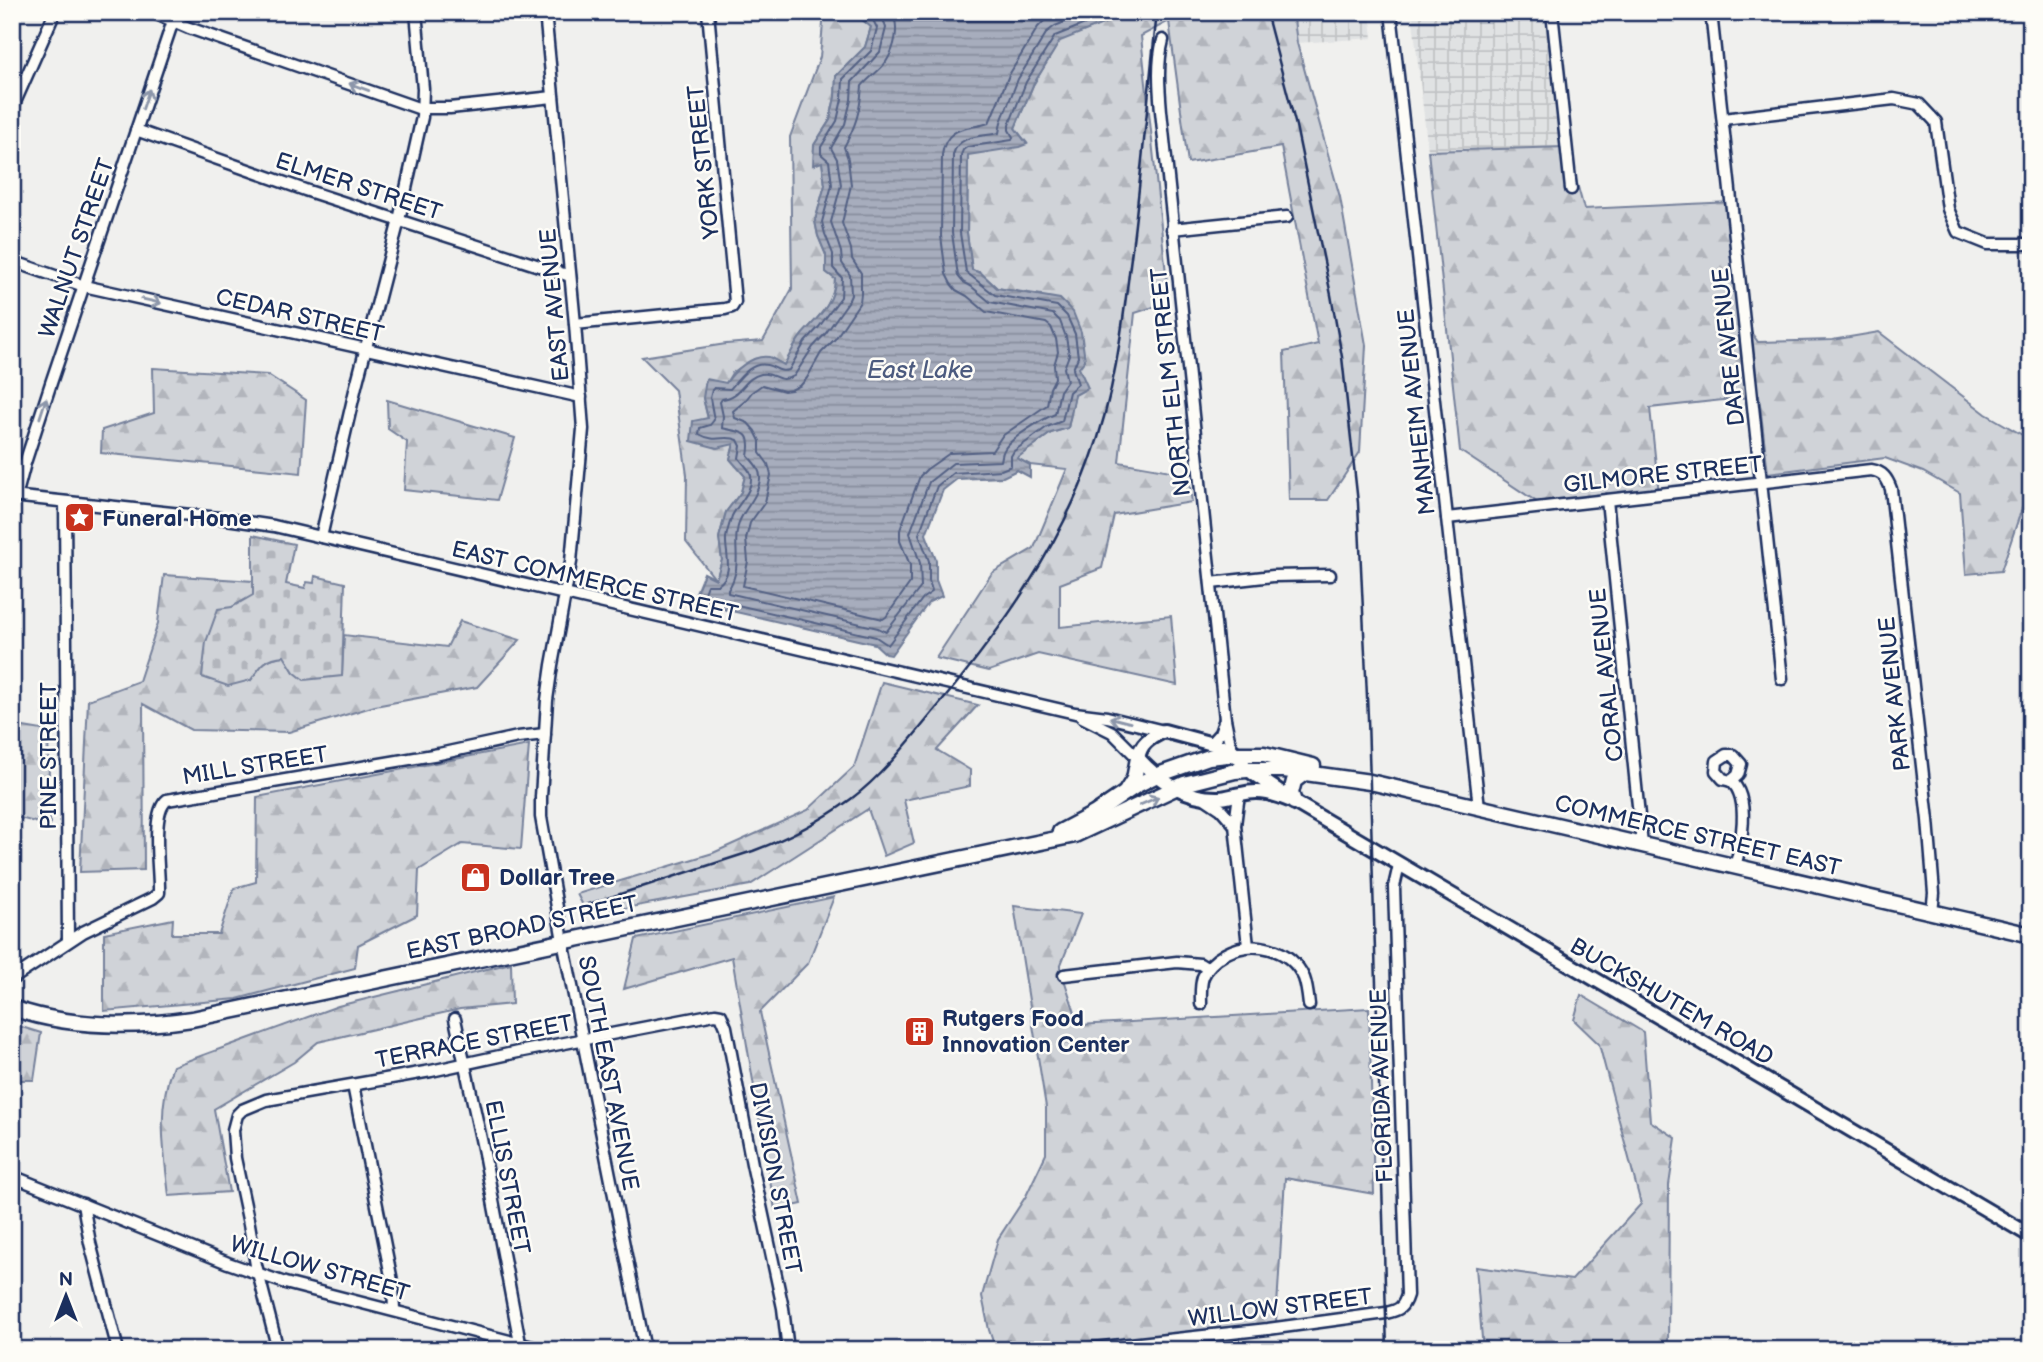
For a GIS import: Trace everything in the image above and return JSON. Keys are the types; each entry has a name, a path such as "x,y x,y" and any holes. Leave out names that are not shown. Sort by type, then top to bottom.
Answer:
{"highway":[{"name":"COMMERCE STREET EAST","path":"1234,751 1283,758 1355,780"},
{"name":"EAST BROAD STREET","path":"12,1008 54,1019 96,1025 170,1022 1075,835 1155,776 1234,751"},
{"path":"1120,803 1134,779 1138,758"},
{"name":"COMMERCE STREET EAST","path":"1247,769 1306,772 1355,780 2031,935"},
{"name":"EAST BROAD STREET","path":"1120,803 1197,780 1247,769"},
{"path":"1294,802 1291,793 1294,782 1306,772"}],"main road":[{"name":"COMMERCE STREET EAST","path":"1164,731 1234,751"},
{"path":"1164,731 1145,741 1138,758 1155,776 1192,794 1216,798 1264,791 1294,802"},
{"path":"1234,751 1247,769 1294,802"},
{"path":"1239,794 1247,769"},
{"name":"BUCKSHUTEM ROAD","path":"1294,802 2031,1236"}],"street":[{"path":"12,108 55,12"},
{"path":"152,12 174,17 418,108 450,108 553,97"},
{"path":"321,537 418,141 424,89 416,12"},
{"name":"EAST AVENUE","path":"545,12 583,429 576,518 566,594"},
{"name":"YORK STREET","path":"575,324 725,309 732,307 735,302 708,12"},
{"name":"MANHEIM AVENUE","path":"1391,12 1479,807"},
{"path":"1552,12 1571,189"},
{"name":"DARE AVENUE","path":"1711,12 1782,679"},
{"name":"WALNUT STREET","path":"14,497 174,17"},
{"name":"NORTH ELM STREET","path":"1163,40 1159,89 1172,229 1226,719 1234,751"},
{"path":"1723,119 1894,99 1919,104 1936,122 1948,209 1958,232 1988,244 2031,244"},
{"name":"ELMER STREET","path":"136,130 305,190 570,276"},
{"path":"1172,229 1287,217"},
{"name":"CEDAR STREET","path":"12,261 84,286 581,397"},
{"name":"GILMORE STREET","path":"1447,518 1871,470 1882,474"},
{"name":"PARK AVENUE","path":"1882,474 1891,489 1928,820 1934,893 1932,913"},
{"name":"EAST COMMERCE STREET","path":"14,497 274,526 1075,713 1107,717 1164,731"},
{"name":"CORAL AVENUE","path":"1607,500 1642,845"},
{"name":"PINE STREET","path":"65,502 68,941"},
{"path":"1211,583 1273,576 1330,575"},
{"name":"SOUTH EAST AVENUE","path":"566,594 552,665 541,817 563,941 645,1350"},
{"path":"1075,713 1112,732 1138,758"},
{"path":"1211,743 1220,733 1226,719"},
{"name":"MILL STREET","path":"68,941 159,893 158,818 162,804 167,800 545,734"},
{"path":"1731,782 1737,786 1742,807 1743,836 1735,867"},
{"path":"1192,794 1217,805 1235,825"},
{"path":"1239,794 1235,825 1248,946"},
{"name":"FLORIDA AVENUE","path":"1399,865 1394,887 1406,1295 1404,1306"},
{"path":"12,979 68,941"},
{"path":"1201,1004 1201,986 1213,963 1227,953 1248,946 1261,946 1288,958 1303,976 1309,1005"},
{"path":"1064,975 1177,962 1200,964 1208,969"},
{"name":"TERRACE STREET","path":"258,1273 235,1158 233,1130 237,1115 248,1106 266,1100 583,1039 708,1015 721,1015"},
{"name":"DIVISION STREET","path":"721,1015 726,1027 783,1308 788,1350"},
{"name":"ELLIS STREET","path":"455,1019 520,1343"},
{"path":"353,1085 393,1286 394,1310"},
{"name":"WILLOW STREET","path":"12,1176 285,1283 544,1350"},
{"path":"83,1204 90,1243 118,1350"},
{"path":"258,1273 278,1350"},
{"name":"WILLOW STREET","path":"1075,1350 1344,1319 1386,1313 1404,1306"}],"shaded area":[{"path":"1293,12 1370,12 1373,38 1297,43"},
{"path":"1412,12 1553,12 1567,147 1428,151"}],"green space":[{"path":"824,12 870,12 860,18 871,27 865,47 836,76 830,120 814,145 814,165 822,161 825,185 815,221 826,255 826,272 835,279 834,288 829,303 802,335 784,365 767,357 754,359 732,373 726,383 703,398 708,419 734,444 730,459 745,476 741,492 726,512 719,538 722,560 716,580 686,542 687,475 675,390 642,357 763,341 792,289 790,137 820,57"},
{"path":"1109,12 1293,12 1297,43 1340,197 1366,345 1360,452 1328,500 1289,500 1284,352 1318,344 1281,147 1188,163 1169,21 1141,36 1169,302 1135,313 1119,462 1188,474 1192,502 1114,515 1102,568 1060,584 1060,627 1171,616 1177,685 1038,654 989,671 936,658 992,573 1034,548 1067,469 1030,465 1016,458 1051,433 1068,428 1075,394 1041,295 997,288 981,273 972,270 967,233 968,154 1027,143 1015,128 1033,85 1060,40 1110,21"},
{"path":"1567,147 1584,209 1731,202 1743,321 1758,342 1832,340 1879,332 1986,414 2031,440 2031,481 2001,571 1966,574 1960,493 1923,472 1885,458 1768,473 1759,396 1650,408 1659,494 1543,506 1460,451 1428,151"},
{"path":"153,368 268,375 306,400 301,473 101,453 102,430 154,413"},
{"path":"387,400 515,438 497,500 404,490 407,442 388,429"},
{"path":"253,535 294,544 286,584 305,588 307,582 314,583 315,576 345,583 342,676 304,680 294,672 284,656 264,663 251,680 228,686 202,677 206,642 218,609 232,607 253,595"},
{"path":"164,575 253,581 253,596 232,607 251,680 265,663 285,656 294,672 342,676 344,635 447,647 460,621 520,640 477,687 375,706 289,732 191,730 143,704 144,870 80,872 88,700 139,681 158,623"},
{"path":"882,682 978,705 937,750 970,770 970,786 904,800 914,843 884,856 868,809 750,885 588,915 577,894 713,853 808,810 854,767"},
{"path":"12,725 48,731 50,826 12,816"},
{"path":"529,745 521,849 462,844 419,870 417,915 358,945 355,968 237,999 104,1011 104,933 173,919 172,934 219,934 234,888 256,882 257,797"},
{"path":"834,897 808,963 760,1012 802,1204 775,1210 732,957 624,989 636,939"},
{"path":"1014,906 1081,914 1060,967 1079,1025 1369,1008 1374,1194 1285,1178 1276,1322 1065,1350 996,1350 982,1296 998,1239 1026,1196 1046,1154 1046,1107"},
{"path":"511,963 512,1004 460,1009 318,1042 294,1062 214,1109 229,1192 169,1196 163,1114 164,1098 173,1066 338,1006"},
{"path":"1581,995 1643,1032 1650,1121 1676,1138 1669,1185 1668,1350 1483,1350 1476,1267 1572,1280 1641,1204 1599,1044 1574,1020"},
{"path":"12,1024 41,1033 34,1080 12,1080"}],"water":[{"name":"East Lake","path":"870,12 1109,12 1110,21 1060,41 1033,85 1015,128 1027,144 968,155 967,233 972,270 981,273 997,288 1060,299 1073,312 1081,332 1085,360 1079,368 1088,388 1075,395 1068,428 1051,433 1017,458 1030,465 1030,477 1017,470 1003,477 957,479 943,490 926,534 936,560 936,580 942,596 929,602 891,655 875,644 714,607 702,610 690,607 704,573 716,579 722,560 719,538 726,512 741,492 745,476 730,459 734,444 717,448 691,441 693,421 708,418 703,398 706,379 726,383 744,364 756,358 769,357 784,365 799,338 829,303 835,279 826,272 826,255 815,221 825,185 822,162 813,165 814,145 830,120 836,76 865,47 871,27 860,18"}],"railway":[{"path":"580,907 766,846 816,822 851,799 888,765 944,699 1027,586 1077,494 1098,437 1111,388 1134,233 1157,12"},
{"path":"1266,12 1296,126 1331,295 1342,357 1358,503 1368,718 1387,1350"}],"place":[{"name":"Funeral Home","path":"79,518"},
{"name":"Dollar Tree","path":"476,877"},
{"name":"Rutgers Food Innovation Center","path":"919,1031"}]}
